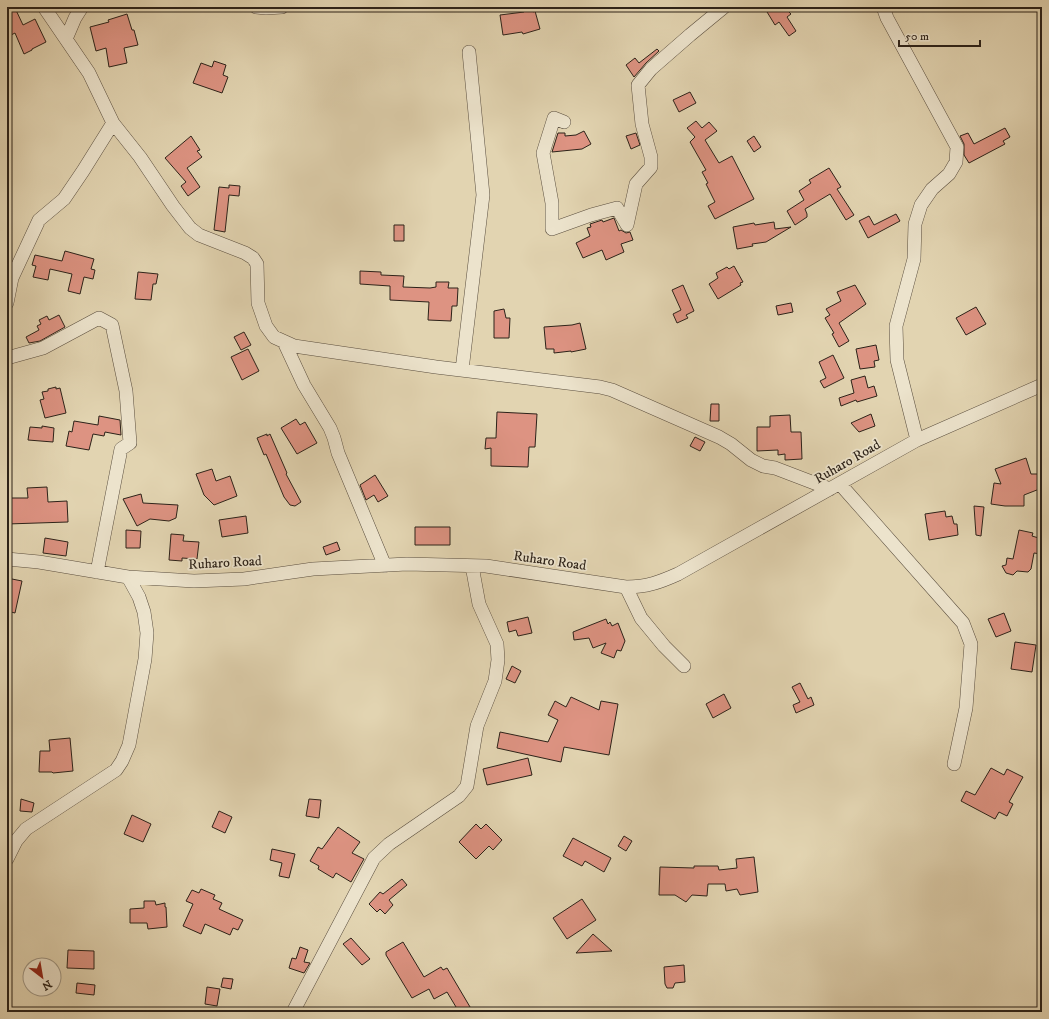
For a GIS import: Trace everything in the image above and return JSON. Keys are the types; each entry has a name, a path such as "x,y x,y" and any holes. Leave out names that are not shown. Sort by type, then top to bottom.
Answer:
{"street":[{"path":"44,7 89,73 113,123 140,156 173,206 190,228 199,235 245,253 253,258 257,264 258,303 266,326 274,337 294,346 462,370 600,387 612,390 720,437 751,460 763,466 776,468 834,487 963,624 968,633 971,644 966,708 954,764"},
{"path":"66,39 75,18 82,7"},
{"path":"256,7 282,7"},
{"path":"564,122 554,118 542,153 552,203 552,230 591,215 617,208 627,225 636,184 652,167 651,157 642,124 638,85 690,35 724,7"},
{"path":"883,7 887,18 957,147 956,162 949,174 932,189 921,205 915,224 914,258 896,326 897,360 917,440"},
{"path":"462,370 483,195 469,52"},
{"path":"7,303 12,278 39,220 64,199 83,172 113,123"},
{"path":"7,358 43,348 99,318 112,325 126,391 130,442 122,449 97,572"},
{"path":"284,342 304,385 334,438 338,453 385,566"},
{"name":"Ruharo Road","path":"7,559 39,562 128,577 194,581 229,581 313,569 407,564 486,566 626,587 653,585 678,574 917,440 1042,385"},
{"path":"293,1012 374,858 389,844 459,796 467,786 477,726 495,681 498,660 497,644 479,604 472,566"},
{"path":"7,858 16,841 26,829 116,770 129,745 145,659 147,633 144,612 139,597 128,577"},
{"path":"626,587 641,618 664,646 684,666"}],"building":[{"path":"522,7 532,7 533,12 535,11 540,29 523,34 522,32 503,35 500,15 524,12"},
{"path":"764,7 797,7 789,12 791,14 787,17 796,31 789,36 779,22 775,25"},
{"path":"15,8 23,25 35,19 46,42 24,54 15,33 7,37 7,12"},
{"path":"127,14 132,30 134,30 138,45 124,48 127,63 109,67 106,48 96,51 90,27 109,22 108,20"},
{"path":"657,49 659,51 634,77 626,65 635,58 639,63"},
{"path":"214,61 226,65 223,75 228,77 222,93 193,83 201,63 212,67"},
{"path":"690,92 696,103 679,112 673,100"},
{"path":"696,121 702,128 709,122 717,131 705,140 719,163 732,156 754,199 715,219 708,206 715,202 702,172 706,170 690,142 695,137 687,128"},
{"path":"1005,128 1010,137 1003,141 1005,144 969,163 964,155 964,144 960,136 968,133 974,144"},
{"path":"584,131 591,144 582,149 552,152 558,133 565,133 565,136 576,135"},
{"path":"636,133 640,145 631,149 626,136"},
{"path":"191,136 200,150 197,151 202,157 187,168 200,187 188,196 181,186 186,182 165,158"},
{"path":"754,136 761,147 754,152 747,141"},
{"path":"829,168 841,187 837,189 854,215 846,220 830,194 805,209 807,217 795,225 787,211 804,200 799,191 811,183 809,180"},
{"path":"229,185 240,186 239,196 229,195 225,232 214,230 219,187 229,188"},
{"path":"896,214 900,221 868,238 859,221 869,216 874,225"},
{"path":"614,218 619,231 621,230 626,233 630,232 633,240 621,244 624,252 606,260 602,250 583,258 576,243 590,236 587,228 591,227 590,224 602,220 603,222"},
{"path":"774,222 775,229 791,227 766,242 752,244 753,246 737,249 733,227 754,223 755,225"},
{"path":"394,225 404,225 404,241 394,241"},
{"path":"65,251 94,259 91,269 95,270 93,279 84,277 80,294 68,291 72,274 50,269 48,280 33,277 36,266 32,265 35,255 62,261"},
{"path":"734,266 743,282 740,283 741,285 718,299 709,284 718,278 716,273 727,267 729,269"},
{"path":"360,271 381,272 381,275 404,276 403,287 430,288 436,287 436,282 449,282 448,288 458,288 457,306 452,306 451,321 428,320 429,302 390,300 390,286 360,284"},
{"path":"138,272 158,274 156,284 153,284 151,300 135,299"},
{"path":"683,285 694,311 686,315 688,318 677,323 673,314 681,310 672,290"},
{"path":"855,285 866,304 839,323 849,341 839,347 832,334 834,333 825,318 830,315 826,309 841,301 837,292"},
{"path":"791,303 793,312 778,315 776,306"},
{"path":"976,307 986,324 966,335 956,318"},
{"path":"504,309 506,318 510,318 509,338 494,338 494,311"},
{"path":"59,315 65,327 40,341 29,343 26,337 39,330 37,326 41,324 39,320 47,316 49,320"},
{"path":"580,323 586,349 554,353 554,349 546,349 544,327"},
{"path":"244,332 251,345 241,350 234,337"},
{"path":"876,345 879,360 874,361 875,367 860,369 856,349"},
{"path":"248,349 259,371 242,380 231,357"},
{"path":"833,355 844,378 824,388 820,381 826,378 819,362"},
{"path":"865,376 868,388 874,386 877,396 857,402 856,400 841,406 839,398 854,393 851,380"},
{"path":"56,387 56,389 60,388 66,413 45,418 40,400 44,399 42,392"},
{"path":"711,404 719,404 719,421 710,421"},
{"path":"497,412 537,414 535,447 529,447 528,467 491,466 491,448 485,449 486,438 496,438"},
{"path":"871,414 875,426 859,432 851,423"},
{"path":"790,415 791,432 801,432 802,459 785,460 785,454 778,455 778,450 757,451 757,427 770,427 770,416"},
{"path":"99,416 120,420 121,435 105,432 104,436 93,434 89,450 66,446 69,431 72,432 74,421 98,425"},
{"path":"296,419 300,425 305,422 317,443 297,454 281,428"},
{"path":"42,426 54,428 53,442 28,440 30,427 42,428"},
{"path":"267,434 267,436 270,434 287,473 286,474 301,502 295,506 290,505 284,497 266,454 264,455 257,438"},
{"path":"695,437 705,442 700,451 690,446"},
{"path":"1026,458 1031,474 1038,474 1042,488 1024,495 1024,506 991,504 994,483 1001,484 995,469"},
{"path":"212,469 216,481 230,476 237,496 214,505 204,495 196,474"},
{"path":"375,475 388,496 378,502 374,495 366,500 360,485"},
{"path":"47,487 48,502 67,501 68,522 7,524 7,498 28,498 27,488"},
{"path":"141,494 143,503 178,505 176,518 169,521 150,519 137,526 123,499"},
{"path":"974,506 984,507 981,536 976,535"},
{"path":"945,511 946,517 952,516 954,524 957,524 958,535 929,540 925,514"},
{"path":"246,516 248,533 222,537 219,520"},
{"path":"415,527 450,527 450,545 415,545"},
{"path":"126,530 141,531 140,548 126,548"},
{"path":"1019,530 1033,533 1032,536 1042,539 1041,554 1034,553 1031,569 1028,572 1017,571 1013,575 1006,573 1002,566 1006,565 1007,558 1013,559"},
{"path":"171,534 184,535 183,541 199,542 197,559 182,558 182,561 169,560"},
{"path":"45,538 68,542 66,556 43,553"},
{"path":"337,542 340,550 326,555 323,547"},
{"path":"7,578 22,581 15,613 7,611"},
{"path":"1004,613 1011,631 996,637 988,619"},
{"path":"528,617 532,633 518,636 516,630 509,632 507,622"},
{"path":"606,619 608,624 610,622 612,626 618,623 625,641 621,651 617,650 614,658 601,653 606,643 593,648 589,638 574,640 573,632"},
{"path":"1015,642 1036,645 1032,672 1011,669"},
{"path":"512,666 521,671 515,683 506,679"},
{"path":"800,683 808,699 811,697 814,705 796,713 793,705 800,702 792,687"},
{"path":"724,694 731,708 713,718 706,704"},
{"path":"571,697 599,710 601,701 618,704 609,755 564,747 561,762 497,748 500,732 548,742 558,720 548,715 555,701 566,707"},
{"path":"70,738 73,771 53,773 39,772 40,751 50,751 49,740"},
{"path":"528,758 532,775 487,785 483,769"},
{"path":"991,768 1004,775 1007,769 1023,777 1009,802 1013,804 1007,816 999,812 995,819 961,801 966,791 975,795"},
{"path":"21,799 34,803 32,812 20,811"},
{"path":"309,799 321,800 319,818 306,816"},
{"path":"219,811 232,817 225,833 212,827"},
{"path":"132,815 151,824 143,842 124,834"},
{"path":"476,824 481,829 486,824 502,840 493,850 489,846 476,859 459,842"},
{"path":"338,827 360,842 352,853 364,859 351,882 336,873 333,878 318,869 319,866 310,861 318,847 322,849"},
{"path":"624,836 632,841 626,851 618,846"},
{"path":"573,838 611,858 604,872 585,861 582,866 563,856"},
{"path":"272,849 295,854 289,878 279,876 282,863 270,860"},
{"path":"754,857 758,892 740,895 737,889 726,891 725,884 708,884 707,896 692,895 686,902 675,895 659,895 660,867 694,868 694,866 718,866 719,870 737,868 736,859"},
{"path":"402,879 407,885 389,900 393,905 385,914 380,909 377,912 369,904 380,892 383,894"},
{"path":"201,889 215,895 213,899 222,903 219,909 243,920 238,930 233,928 230,935 205,924 201,934 183,926 193,904 186,901 192,890 199,893"},
{"path":"582,899 596,920 567,939 553,918"},
{"path":"144,901 155,901 156,905 165,903 167,927 148,929 147,923 130,923 130,909 144,908"},
{"path":"593,934 612,951 576,953"},
{"path":"351,938 370,959 362,965 343,944"},
{"path":"403,942 424,977 441,967 443,970 447,968 473,1012 459,1012 447,992 434,999 429,989 412,998 386,955 386,952"},
{"path":"300,947 308,950 304,962 310,963 304,973 289,968 292,958 296,959"},
{"path":"68,950 94,951 94,969 67,968"},
{"path":"684,965 685,982 675,983 673,988 667,988 665,984 664,967"},
{"path":"223,978 233,979 231,989 221,987"},
{"path":"77,983 95,985 94,995 76,993"},
{"path":"207,987 220,989 217,1006 205,1004"}]}
